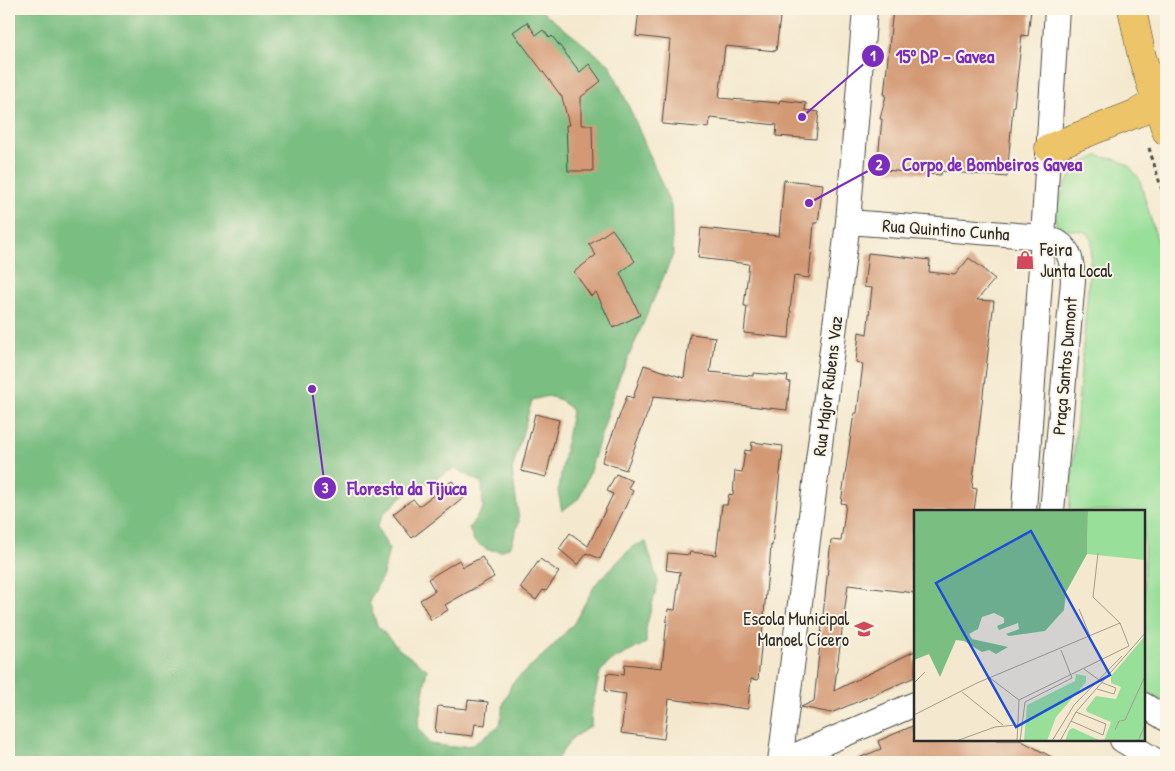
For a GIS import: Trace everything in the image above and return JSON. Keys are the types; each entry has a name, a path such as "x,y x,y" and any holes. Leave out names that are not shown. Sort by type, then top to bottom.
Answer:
{"main road":[{"path":"1132,9 1142,57 1161,99 1166,131"},
{"path":"1049,148 1126,118 1161,99"}],"street":[{"name":"Rua Major Rubens Vaz","path":"780,762 848,222 865,9"},
{"name":"Praça Santos Dumont","path":"1024,510 1057,9"},
{"name":"Rua Quintino Cunha","path":"848,222 1043,237"},
{"name":"Praça Santos Dumont","path":"1043,237 1059,243 1067,250 1072,266 1073,282 1052,510"},
{"path":"780,762 914,704"},
{"path":"1145,706 1166,719"},
{"path":"1124,741 1158,762"}],"green space":[{"path":"9,9 539,9 610,65 671,206 673,255 618,381 589,474 579,498 562,511 558,491 572,411 561,400 548,396 532,400 512,470 519,521 511,546 501,551 488,550 474,541 469,528 483,508 482,483 455,468 427,483 410,489 384,513 377,527 389,549 383,575 369,602 377,625 400,650 427,669 418,726 429,744 453,747 473,745 500,725 503,705 512,683 551,648 574,623 595,585 633,546 646,542 658,582 646,628 646,643 611,661 600,672 592,708 591,726 572,738 555,762 9,762"},
{"path":"1097,156 1115,159 1128,165 1139,178 1166,271 1166,703 1145,691 1145,510 1069,510 1092,241 1087,232 1056,228 1055,210 1066,183 1080,164"}],"building":[{"path":"639,9 781,9 776,51 725,46 719,98 779,103 780,100 806,103 805,110 819,112 816,139 776,136 777,125 710,118 709,128 662,124 670,40 636,36"},
{"path":"893,9 1031,9 1028,36 1022,35 1007,177 941,171 941,175 884,170 885,160 878,159 882,119 880,119 886,95 884,95"},
{"path":"527,22 536,35 543,30 550,38 552,36 580,72 589,64 601,81 581,97 581,125 592,125 593,171 568,171 566,125 569,125 562,97 513,32"},
{"path":"784,180 823,184 818,223 814,223 809,278 794,276 789,338 744,333 747,306 744,306 749,264 698,258 701,228 779,236"},
{"path":"612,229 635,261 620,273 640,315 613,328 596,292 591,296 574,272 596,255 589,245"},
{"path":"868,253 930,260 929,272 955,275 969,258 995,279 977,300 994,301 972,488 977,489 974,510 914,510 914,593 848,585 834,691 914,651 914,677 831,713 801,707 814,701 831,540 841,541 846,504 841,503 854,413 857,413 863,364 856,362 859,332 867,334 872,288 864,287"},
{"path":"690,334 715,337 710,372 753,376 753,373 788,376 787,381 790,382 787,410 654,396 626,470 602,462 627,396 633,398 644,365 684,378"},
{"path":"535,414 559,420 546,477 521,471"},
{"path":"752,442 783,446 768,571 758,680 751,679 748,709 669,699 664,739 621,733 626,694 605,691 607,673 624,675 625,664 662,668 668,609 675,610 680,572 666,570 668,553 689,555 690,552 716,555 722,505 727,505 729,494 733,495 735,471 742,472 745,450 751,451"},
{"path":"616,474 632,481 628,488 633,491 600,559 587,553 578,565 559,549 570,533 588,546 613,494 607,491"},
{"path":"452,481 465,497 412,538 393,514 413,499 419,506"},
{"path":"482,557 494,577 445,605 448,610 431,620 420,600 435,591 428,579 459,560 463,567"},
{"path":"540,559 559,572 546,591 543,590 536,600 520,588"},
{"path":"468,700 488,702 485,725 475,724 473,736 435,732 438,706 467,709"},
{"path":"914,725 914,741 1022,741 1061,762 849,762 881,749 878,741"}],"place":[{"name":"15º DP - Gavea","path":"802,117"},
{"name":"Corpo de Bombeiros Gavea","path":"809,203"},
{"name":"Feira Junta Local","path":"1025,260"},
{"name":"Floresta da Tijuca","path":"312,389"},
{"name":"Escola Municipal Manoel Cícero","path":"864,629"}]}
